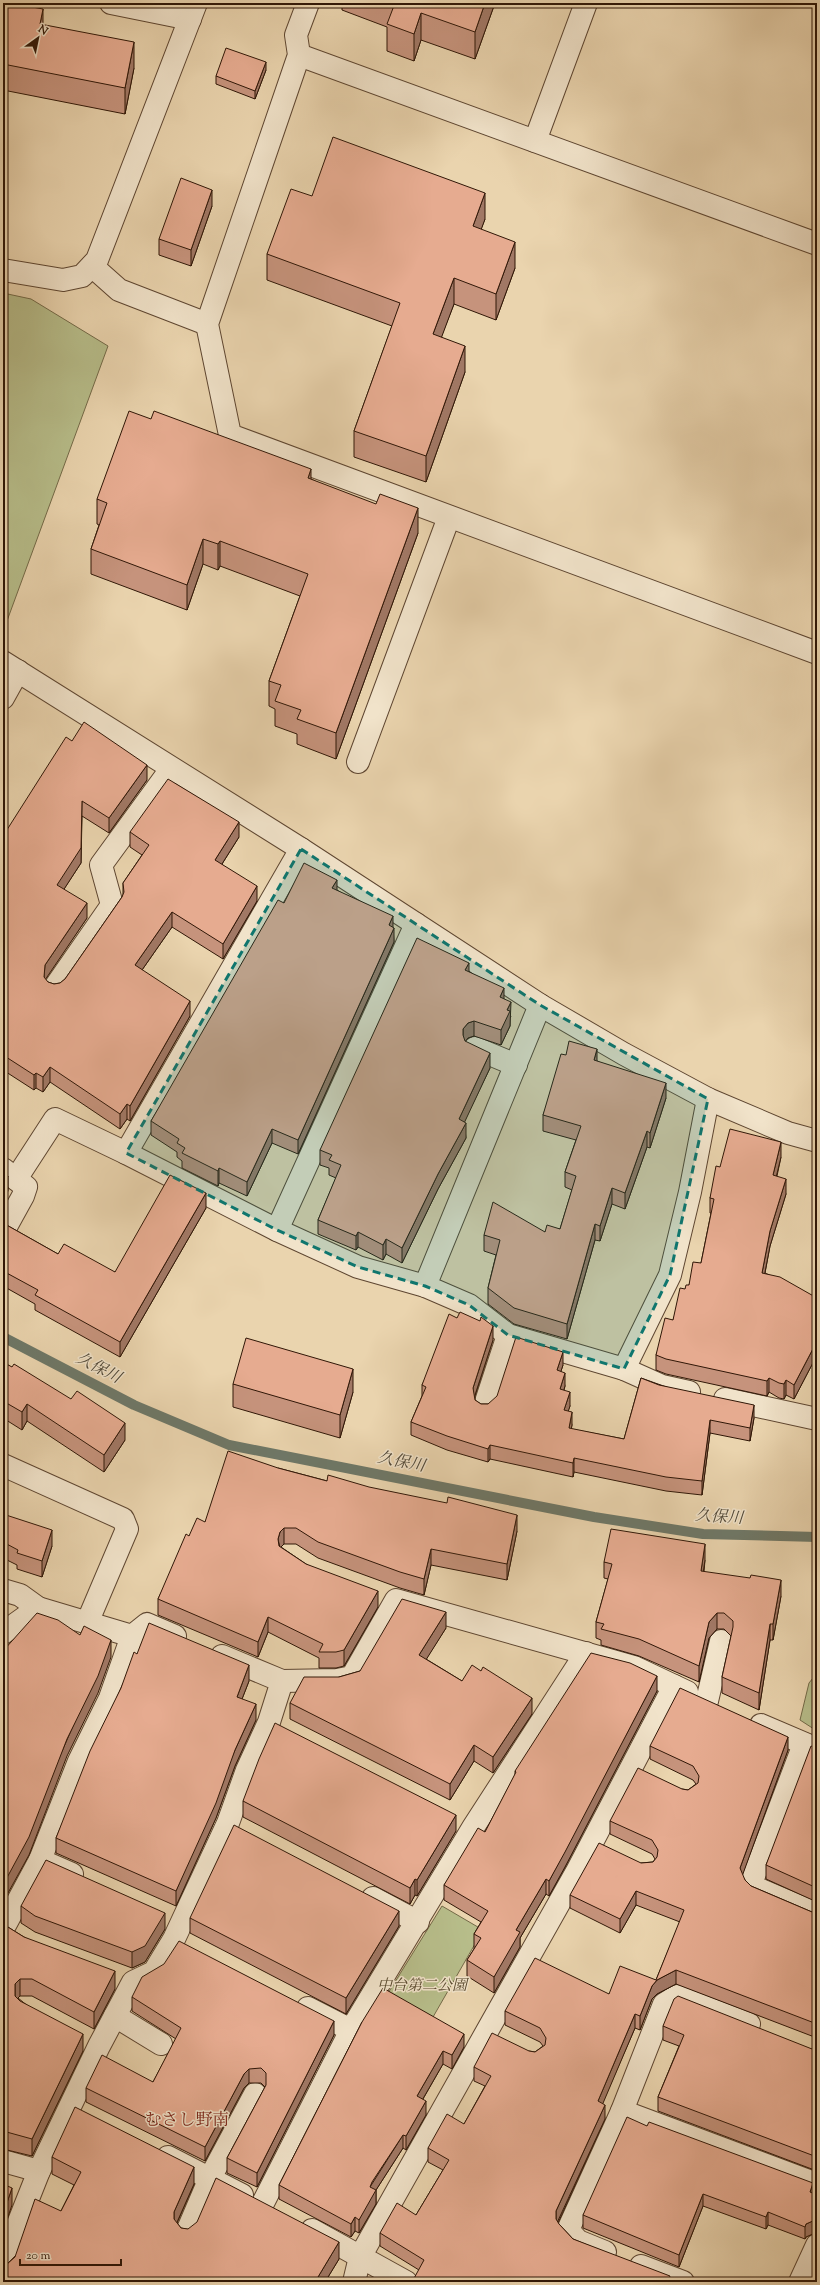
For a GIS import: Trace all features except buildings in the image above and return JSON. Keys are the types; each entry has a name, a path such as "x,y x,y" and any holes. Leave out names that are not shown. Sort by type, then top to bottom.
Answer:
{"street":[{"path":"3,270 62,280 82,276 97,260 193,11 111,3"},
{"path":"308,3 296,35 299,55 207,324 230,435 817,653"},
{"path":"535,141 586,3"},
{"path":"299,55 817,244"},
{"path":"92,266 119,290 207,324"},
{"path":"358,762 449,517"},
{"path":"3,698 10,667 301,849 540,1006 624,1054 708,1099 788,1133 817,1141"},
{"path":"56,987 112,905 100,865 171,768"},
{"path":"126,1153 301,849"},
{"path":"277,1230 416,924"},
{"path":"425,1286 540,1006"},
{"path":"475,1048 516,1065"},
{"path":"624,1368 670,1275 690,1192 708,1099"},
{"path":"7,1225 24,1196 26,1187 10,1174 56,1119 277,1230 358,1267 425,1286 469,1305 508,1335 624,1368 662,1386 817,1419"},
{"path":"485,1405 508,1335"},
{"path":"3,1465 123,1519 127,1529 87,1623"},
{"path":"3,1590 20,1595 38,1608 132,1636"},
{"path":"376,1592 396,1600 634,1667 810,1746 752,1882 756,1888 817,1914"},
{"path":"23,1939 4,1926 40,1860 79,1761 110,1698 132,1636 147,1624 282,1681 337,1680 352,1676 396,1600"},
{"path":"3,1633 38,1608"},
{"path":"707,1701 721,1640"},
{"path":"279,2213 351,2030 418,1922 474,1826 586,1653"},
{"path":"3,2270 12,2238 39,2171 77,2112 99,2046 132,1982 154,1972 174,1926 228,1823 247,1770 269,1722 282,1681"},
{"path":"354,2282 360,2257 593,1840 674,1686"},
{"path":"269,1722 290,1732"},
{"path":"632,1765 653,1775"},
{"path":"452,1816 474,1826"},
{"path":"228,1823 249,1834"},
{"path":"593,1840 613,1850"},
{"path":"40,1860 89,1881"},
{"path":"354,1889 418,1922"},
{"path":"174,1926 195,1950"},
{"path":"110,1973 132,1982"},
{"path":"682,2282 578,2241 568,2230 622,2111 664,2004 677,1996 766,2030"},
{"path":"287,1997 351,2030"},
{"path":"115,2016 161,2044"},
{"path":"486,2030 507,2040"},
{"path":"79,2035 99,2046"},
{"path":"186,2234 210,2178 256,2094"},
{"path":"622,2111 817,2184"},
{"path":"147,2147 279,2213 406,2282"},
{"path":"3,2161 39,2171"},
{"path":"807,2278 817,2245"}],"highlighted area":[{"path":"301,849 540,1005 708,1099 670,1275 624,1369 508,1335 469,1305 425,1286 358,1267 277,1230 126,1153"}],"green space":[{"path":"3,293 31,299 108,346 4,629"},
{"path":"817,1673 817,1731 800,1720 809,1683"},
{"name":"中台第二公園","path":"442,1906 483,1930 429,2024 385,1998"}],"waterway":[{"name":"久保川","path":"3,1337 134,1405 229,1445 594,1517 703,1534 817,1537"}],"district":[{"name":"むさし野南","path":"187,2121"}]}
